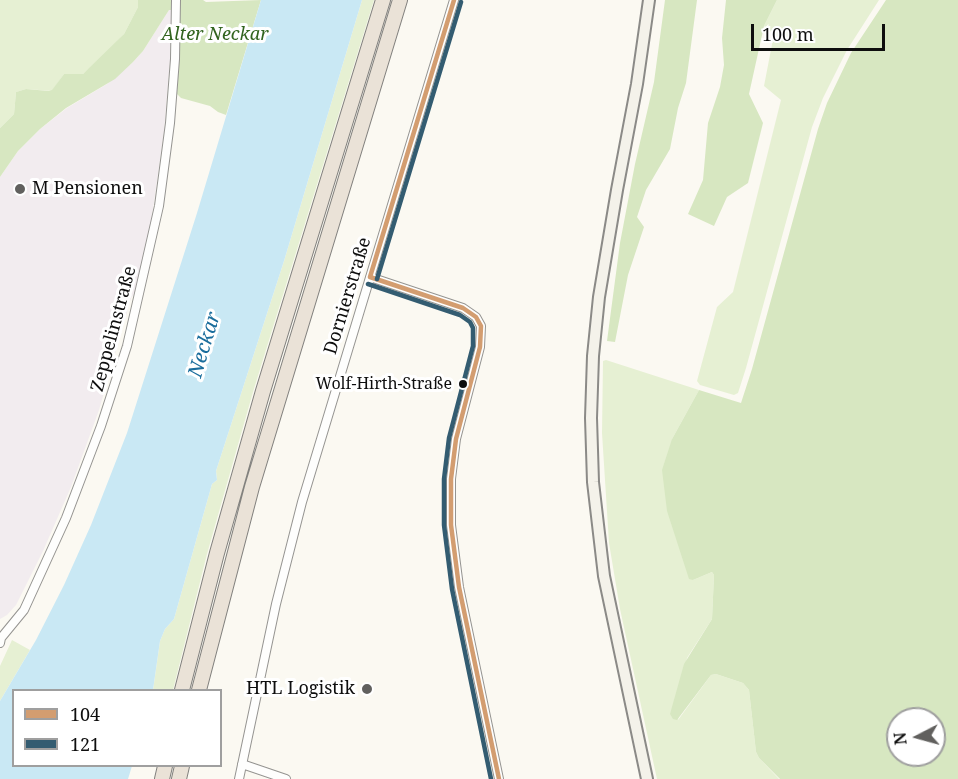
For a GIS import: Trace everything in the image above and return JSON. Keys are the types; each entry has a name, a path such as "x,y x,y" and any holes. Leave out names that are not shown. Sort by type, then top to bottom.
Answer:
{"highway":[{"path":"182,689 263,391 383,0"},
{"path":"199,689 231,560 258,464 400,0"}],"main road":[{"path":"647,779 604,576 593,482 591,418 593,356 602,275 636,92 649,0"}],"street":[{"name":"Zeppelinstraße","path":"0,639 24,610 66,518 101,426 127,346 159,206 170,123 175,59 176,0"},
{"name":"Dornierstraße","path":"239,779 276,604 297,519 454,0"},
{"path":"370,277 463,308 476,317 481,326 480,347 456,439 450,525 459,587 499,779"},
{"path":"242,764 286,779"}],"shaded area":[{"path":"169,10 172,10 170,60 164,132 150,230 135,293 131,298 99,410 71,487 16,605 0,619 0,177 18,151 40,129 67,108 107,84 133,62 143,51"}],"green space":[{"path":"0,0 138,0 138,7 124,34 83,74 64,74 52,91 26,89 16,92 14,114 0,128"},
{"path":"138,0 172,0 172,10 169,10 143,51 133,62 115,79 66,108 40,129 18,151 0,177 0,128 14,114 16,92 26,89 49,91 64,74 83,74 124,34 138,7"},
{"name":"Alter Neckar","path":"180,0 206,2 261,0 226,115 210,106 181,98 177,94"},
{"path":"362,0 374,0 253,392 207,554 173,689 153,689 160,641 165,629 174,619 212,484 217,480 216,471 284,261"},
{"path":"665,0 697,0 686,83 678,108 670,149 646,190 637,217 644,227 628,275 615,342 607,341 620,243 654,82"},
{"path":"726,0 777,0 764,26 749,94 763,123 748,183 727,197 714,226 688,214 703,180 708,123 720,87 724,65 722,38"},
{"path":"777,0 879,0 847,50 823,98 812,127 746,368 738,393 734,395 700,385 697,381 717,307 733,292 781,100 764,86 774,34 764,26"},
{"path":"886,0 958,0 958,779 780,779 756,752 749,690 743,683 716,674 711,675 677,720 673,719 670,714 684,664 712,619 714,575 712,572 693,580 689,579 667,511 662,470 672,439 699,390 741,403 827,103 851,53"},
{"path":"606,360 699,390 672,439 693,580 712,572 714,575 712,619 687,658 678,720 711,675 716,674 743,683 749,690 756,752 779,779 657,779 620,609 609,543 602,433 603,361"},
{"path":"12,640 30,650 0,701 0,666"}],"water":[{"name":"Neckar","path":"261,0 362,0 284,261 216,471 217,480 212,484 174,619 165,629 160,641 153,689 12,689 12,767 132,767 128,779 0,779 0,701 36,640 91,525 127,433 197,213"}],"transit line":[{"name":"104","path":"370,277 454,0"},
{"name":"121","path":"377,279 461,2"},
{"name":"104","path":"370,277 463,308 476,317 481,326 480,347 456,439 451,479 451,525 459,587 499,779"},
{"name":"121","path":"368,284 460,315 470,322 473,328 473,346 449,438 444,479 444,525 452,589 491,779"}],"place":[{"name":"M Pensionen","path":"20,189"},
{"name":"Wolf-Hirth-Straße","path":"463,384"},
{"name":"HTL Logistik","path":"367,689"}]}
